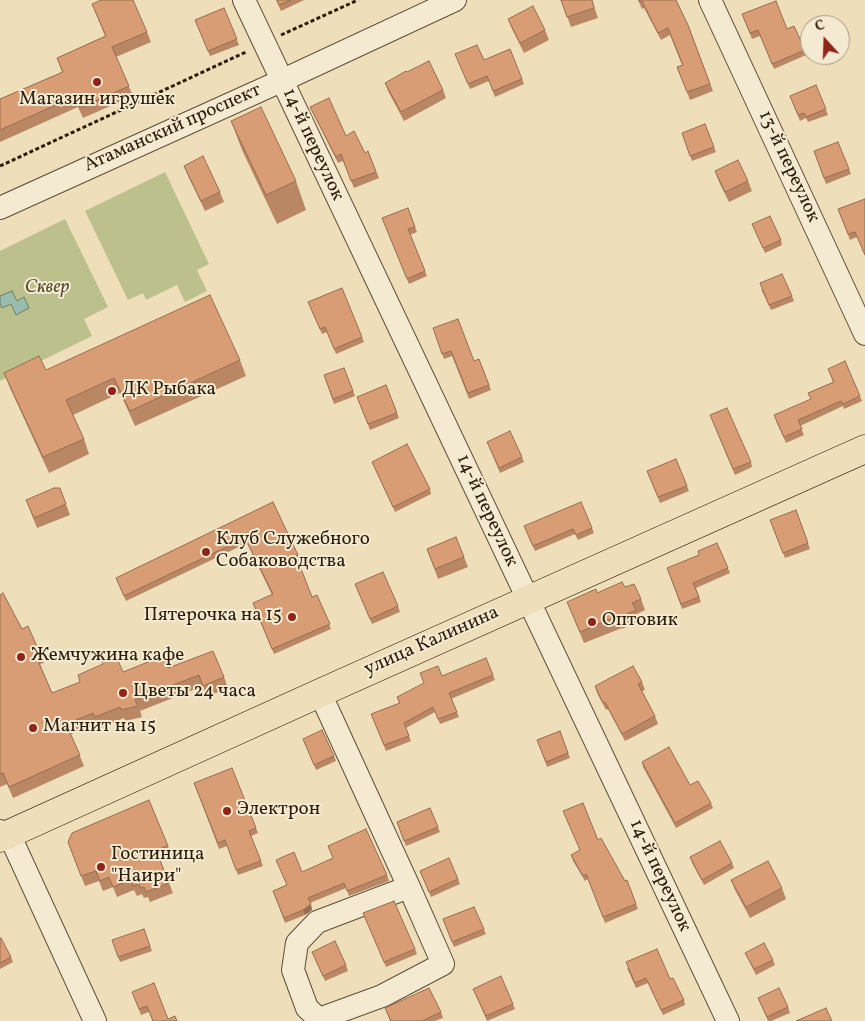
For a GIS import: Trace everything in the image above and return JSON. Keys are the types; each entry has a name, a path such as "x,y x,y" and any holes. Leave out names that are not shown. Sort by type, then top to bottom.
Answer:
{"main road":[{"name":"улица Калинина","path":"3,834 865,449"}],"street":[{"name":"14-й переулок","path":"244,0 728,1021"},
{"name":"Атаманский проспект","path":"0,208 455,0"},
{"name":"13-й переулок","path":"710,0 865,334"},
{"path":"320,693 443,964 382,996 319,1020 307,1008 293,970 297,943 317,922 408,887"},
{"path":"3,834 95,1021"}],"path":[{"path":"0,166 264,44 289,30 358,0"}],"green space":[{"path":"165,172 209,264 197,270 207,291 185,302 177,285 146,300 143,293 128,300 85,211"},
{"name":"Сквер","path":"65,219 108,307 84,319 92,336 0,381 0,251"}],"shaded area":[{"path":"12,291 17,301 24,297 29,308 16,315 11,304 2,308 0,304 0,296"}],"building":[{"path":"101,0 133,0 147,32 112,47 129,86 80,108 74,97 0,130 0,99 63,72 57,58 106,36 92,4"},
{"path":"277,0 291,0 279,5"},
{"path":"561,0 592,0 594,8 567,17"},
{"path":"639,0 676,0 688,25 710,84 687,92 677,67 683,65 668,28 658,33 642,1 640,2"},
{"path":"776,1 787,29 794,26 800,39 800,52 772,64 758,30 750,33 742,14"},
{"path":"533,6 545,30 520,43 508,19"},
{"path":"224,8 237,39 208,51 195,20"},
{"path":"477,45 484,60 510,49 522,79 493,91 487,76 468,84 455,54"},
{"path":"429,61 443,90 401,112 385,83"},
{"path":"816,85 826,109 806,117 804,113 798,115 790,96"},
{"path":"329,98 346,136 354,131 365,153 368,151 376,172 351,181 341,154 336,157 310,107"},
{"path":"261,107 296,181 266,195 231,121"},
{"path":"705,124 714,147 690,156 682,133"},
{"path":"838,142 849,169 824,178 814,151"},
{"path":"203,156 220,192 201,201 184,166"},
{"path":"738,160 748,181 725,192 715,171"},
{"path":"865,199 865,255 855,232 848,234 838,209"},
{"path":"408,208 415,227 408,229 425,271 407,279 382,218"},
{"path":"770,216 781,240 763,248 752,224"},
{"path":"782,274 792,296 769,305 760,283"},
{"path":"342,288 362,337 334,349 325,327 320,329 308,302"},
{"name":"ДК Рыбака","path":"210,295 240,360 130,411 114,378 66,400 84,439 43,457 4,373 39,356 46,370"},
{"path":"458,319 474,361 479,359 489,385 468,393 451,351 442,354 433,328"},
{"path":"845,361 860,396 843,404 841,401 798,420 802,429 784,437 774,415 811,399 808,393 834,382 828,369"},
{"path":"344,368 353,391 333,399 324,375"},
{"path":"386,385 397,413 368,424 357,397"},
{"path":"727,408 751,462 733,469 710,415"},
{"path":"510,431 522,457 499,468 487,442"},
{"path":"407,444 430,489 393,507 372,462"},
{"path":"676,459 687,486 658,497 647,471"},
{"path":"54,488 60,488 66,504 34,518 26,500"},
{"path":"273,502 298,555 296,556 312,597 317,595 330,624 272,649 253,603 273,594 245,538 124,596 116,578"},
{"path":"581,502 592,528 576,535 573,529 533,546 524,526"},
{"path":"796,510 808,543 783,553 770,520"},
{"path":"456,537 464,557 435,569 427,549"},
{"path":"717,543 728,568 693,583 699,597 681,604 667,568 699,555 698,551"},
{"path":"383,572 398,606 370,619 355,584"},
{"path":"622,582 625,587 634,584 641,599 632,603 636,610 580,632 567,602 596,589 597,593"},
{"path":"3,593 22,629 28,626 39,651 35,654 52,693 80,682 78,675 103,664 100,658 116,656 123,672 163,656 168,668 213,651 224,677 203,686 199,675 135,700 138,706 121,710 120,707 95,717 93,713 66,724 80,755 9,787 3,773 0,774 0,595"},
{"path":"486,658 493,675 449,693 457,712 438,719 433,707 404,723 409,736 384,745 371,714 400,703 397,697 424,683 420,673 438,666 442,676"},
{"path":"633,666 642,682 638,684 655,716 622,734 595,686"},
{"path":"322,730 334,756 314,765 303,739"},
{"path":"560,731 568,753 546,762 537,740"},
{"path":"669,747 690,785 698,781 711,803 675,823 642,762"},
{"name":"Электрон","path":"232,768 256,828 249,831 261,861 236,870 225,840 218,843 194,783"},
{"path":"149,800 168,846 156,850 169,883 146,892 144,887 141,888 139,884 133,886 131,880 113,887 109,877 100,881 96,871 81,876 68,842 72,833"},
{"path":"583,803 598,840 601,838 625,881 627,880 636,904 603,917 586,874 583,876 571,855 580,850 563,811"},
{"path":"430,808 438,827 404,841 397,822"},
{"path":"366,829 387,875 347,891 344,883 308,898 311,904 303,910 284,918 273,891 287,885 276,860 294,852 302,872 333,858 328,846"},
{"path":"720,841 732,863 702,880 690,857"},
{"path":"449,858 458,879 429,892 420,871"},
{"path":"768,861 782,888 746,907 731,880"},
{"path":"394,901 415,949 384,962 363,913"},
{"path":"474,907 484,929 452,942 443,919"},
{"path":"144,929 150,946 118,957 112,940"},
{"path":"0,939 11,957 0,963"},
{"path":"335,941 346,965 323,976 312,952"},
{"path":"764,943 773,960 754,969 745,953"},
{"path":"657,949 670,979 673,978 684,1000 661,1010 646,978 635,983 626,962"},
{"path":"501,976 513,1004 486,1016 473,989"},
{"path":"154,983 168,1019 175,1016 177,1021 153,1021 147,1006 139,1009 132,992"},
{"path":"429,988 441,1012 422,1021 391,1021 385,1008"},
{"path":"779,988 788,1007 767,1017 758,998"},
{"path":"826,1008 832,1021 796,1021"}],"place":[{"name":"Магазин игрушек","path":"97,82"},
{"name":"ДК Рыбака","path":"112,391"},
{"name":"Клуб Служебного Собаководства","path":"206,552"},
{"name":"Пятерочка на 15","path":"292,617"},
{"name":"Оптовик","path":"592,622"},
{"name":"Жемчужина кафе","path":"21,657"},
{"name":"Цветы 24 часа","path":"123,693"},
{"name":"Магнит на 15","path":"33,728"},
{"name":"Электрон","path":"227,811"},
{"name":"Гостиница \"Наири\"","path":"101,867"}]}
